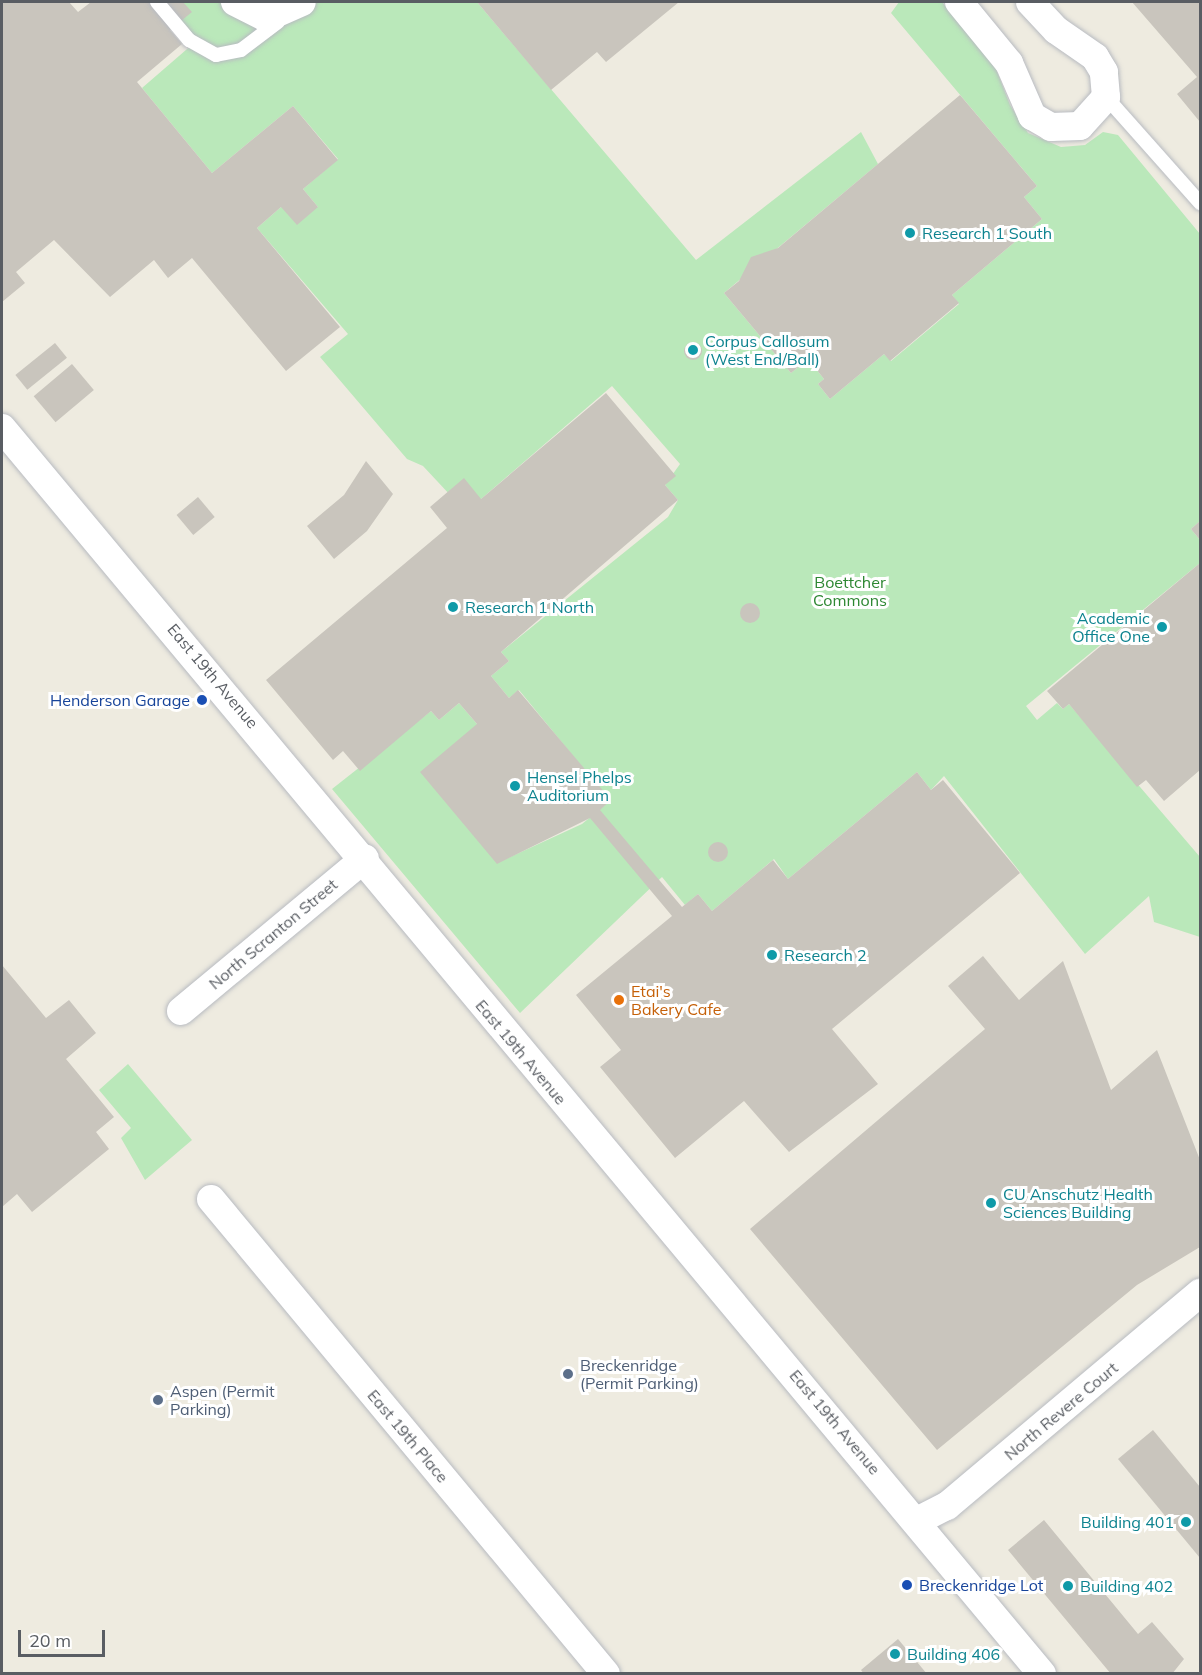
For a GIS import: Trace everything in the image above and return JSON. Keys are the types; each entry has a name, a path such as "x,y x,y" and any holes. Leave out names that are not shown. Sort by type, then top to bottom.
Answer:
{"street":[{"path":"235,2 266,18 300,4"},
{"path":"959,2 1009,63 1026,108 1037,121 1057,129 1080,126 1106,97 1097,60 1056,30 1030,2"},
{"name":"East 19th Avenue","path":"2,428 365,858 545,1082 675,1229 917,1521 952,1571 1042,1674"},
{"name":"North Scranton Street","path":"181,1011 365,858"},
{"name":"East 19th Place","path":"211,1199 606,1674"},
{"name":"North Revere Court","path":"917,1521 947,1506 1200,1293"}],"lane":[{"path":"157,2 194,44 220,55 246,48 300,4"},
{"path":"1106,97 1200,203"}],"green space":[{"name":"Boettcher Commons","path":"159,2 477,2 696,260 861,132 878,164 724,293 791,373 808,359 824,379 818,384 830,399 884,354 891,361 959,304 952,295 1042,219 1024,197 1037,186 891,13 899,2 942,2 996,69 1010,105 1028,133 1061,147 1085,145 1103,132 1118,135 1200,234 1200,521 1191,529 1200,540 1200,563 1026,706 1037,720 1057,703 1063,709 1069,704 1200,857 1200,937 1154,922 1149,896 1085,954 944,776 931,790 917,772 788,879 774,859 712,911 698,894 685,905 662,877 520,1013 332,789 431,711 439,720 459,703 477,724 497,863 582,824 610,801 519,690 509,698 491,676 509,661 501,652 668,517 678,500 665,485 680,464 612,386 466,512 423,466 407,459 320,357 348,334 257,228 281,207 318,207 303,189 338,159 293,106 212,173 142,88 194,43"},
{"path":"128,1064 192,1140 145,1180 121,1138 131,1128 99,1090"}],"building":[{"path":"2,2 69,2 78,12 91,2 183,2 192,12 170,30 182,44 137,82 212,173 293,106 338,160 303,189 318,207 297,225 281,207 257,228 340,327 286,371 192,258 168,278 154,260 110,297 54,240 16,272 25,283 2,302"},
{"path":"477,2 679,2 606,62 597,52 551,90"},
{"path":"1132,2 1200,2 1200,122 1177,94 1197,77"},
{"name":"Research 1 South","path":"960,95 1037,186 1024,197 1042,219 952,295 959,303 890,361 884,354 830,399 818,384 824,379 808,359 791,373 724,293 739,281 751,257 778,248"},
{"name":"Corpus Callosum (West End/Ball)","path":"693,342 699,345 702,351 699,357 693,360 687,357 684,351 687,345"},
{"path":"55,343 67,358 27,390 15,375"},
{"path":"72,364 94,390 56,422 34,396"},
{"path":"606,393 676,476 665,485 678,500 501,652 509,661 491,676 509,698 518,690 611,800 600,810 682,907 698,894 712,911 773,860 788,879 917,772 931,790 943,780 1020,873 832,1029 878,1084 789,1152 744,1101 675,1158 600,1067 621,1050 576,995 672,916 590,818 497,864 420,772 477,724 459,703 439,720 431,711 360,771 343,751 333,760 266,680 447,528 430,507 464,478 481,499"},
{"path":"366,461 393,494 367,531 334,559 307,526 344,495"},
{"path":"198,497 215,517 193,535 177,515"},
{"path":"1200,521 1200,540 1191,529"},
{"name":"Academic Office One","path":"1200,563 1200,770 1164,801 1146,780 1137,787 1069,704 1063,709 1047,691"},
{"path":"750,603 757,606 760,613 757,620 750,623 743,620 740,613 743,606"},
{"path":"718,842 725,845 728,852 725,859 718,862 711,859 708,852 711,845"},
{"name":"CU Anschutz Health Sciences Building","path":"983,956 1019,1000 1063,961 1111,1090 1157,1050 1200,1160 1200,1247 1137,1285 937,1450 750,1229 985,1029 948,986"},
{"path":"2,965 46,1018 69,1000 96,1033 66,1059 114,1117 96,1132 109,1149 32,1212 17,1194 2,1207"},
{"name":"Building 401","path":"1153,1430 1200,1487 1200,1558 1118,1459"},
{"name":"Building 402","path":"1044,1520 1138,1634 1152,1622 1184,1659 1172,1674 1111,1674 1008,1550"},
{"name":"Building 406","path":"898,1639 927,1674 864,1674 861,1670"}],"place":[{"name":"Research 1 South","path":"910,233"},
{"name":"Corpus Callosum (West End/Ball)","path":"693,350"},
{"name":"Research 1 North","path":"453,607"},
{"name":"Academic Office One","path":"1162,627"},
{"name":"Henderson Garage","path":"202,700"},
{"name":"Hensel Phelps Auditorium","path":"515,786"},
{"name":"Research 2","path":"772,955"},
{"name":"Etai's Bakery Cafe","path":"619,1000"},
{"name":"CU Anschutz Health Sciences Building","path":"991,1203"},
{"name":"Breckenridge (Permit Parking)","path":"568,1374"},
{"name":"Aspen (Permit Parking)","path":"158,1400"},
{"name":"Building 401","path":"1186,1522"},
{"name":"Breckenridge Lot","path":"907,1585"},
{"name":"Building 402","path":"1068,1586"},
{"name":"Building 406","path":"895,1654"}]}
